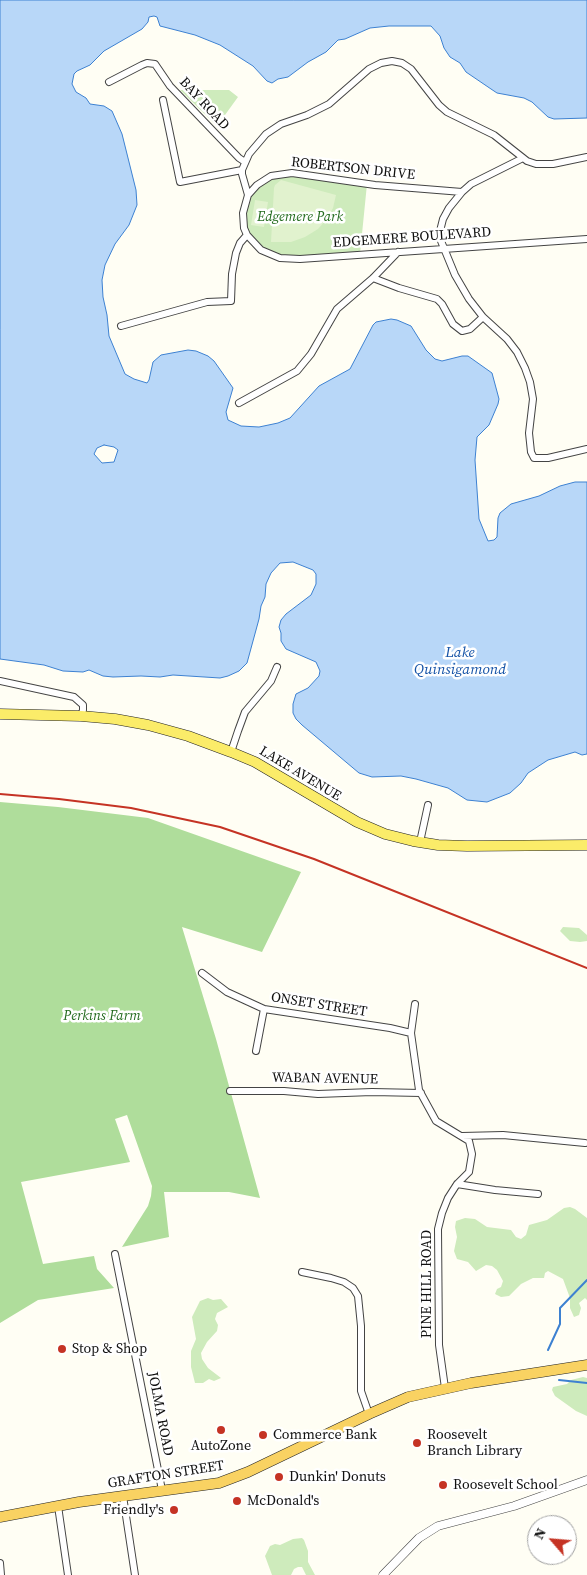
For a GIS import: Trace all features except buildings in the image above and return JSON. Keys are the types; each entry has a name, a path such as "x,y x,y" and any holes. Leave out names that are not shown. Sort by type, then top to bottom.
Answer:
{"highway":[{"name":"GRAFTON STREET","path":"0,1517 58,1506 213,1484 231,1479 408,1397 445,1388 587,1365"}],"main road":[{"name":"LAKE AVENUE","path":"0,714 81,716 122,720 193,737 232,752 276,774 350,819 382,833 420,842 467,846 587,845"}],"street":[{"path":"121,326 207,302 231,301 232,274 236,253 240,243 247,235 243,221 244,207 248,195 242,170 254,146 282,124 307,115 329,104 369,69 380,63 392,61 402,63 415,73 442,109 494,135 523,158 536,164 567,162 587,157"},
{"name":"BAY ROAD","path":"109,82 147,63 155,64 170,86 238,158 245,162"},
{"path":"163,100 180,182 242,170"},
{"path":"523,158 471,184 462,192 443,219 440,231 441,241 462,288 483,317 507,339 517,352 527,374 533,399 529,433 534,458 548,458 587,449"},
{"name":"ROBERTSON DRIVE","path":"248,195 266,179 278,174 292,173 375,185 462,192"},
{"name":"EDGEMERE BOULEVARD","path":"247,235 261,250 280,258 587,239"},
{"path":"239,403 297,371 311,354 337,309 373,278 398,252"},
{"path":"373,278 437,299 442,304 453,324 462,331 470,328 483,317"},
{"path":"232,752 245,712 271,681 277,666"},
{"path":"0,681 74,697 83,705 81,716"},
{"path":"420,842 428,805"},
{"name":"ONSET STREET","path":"202,973 227,992 264,1009 412,1033"},
{"path":"415,1004 412,1033 417,1080 421,1094 436,1121 461,1136 504,1135 586,1143"},
{"path":"256,1051 264,1009"},
{"name":"WABAN AVENUE","path":"230,1090 318,1094 365,1092 421,1094"},
{"name":"PINE HILL ROAD","path":"445,1388 438,1345 438,1229 444,1206 457,1184 469,1172 472,1160 470,1145 461,1136"},
{"path":"457,1184 538,1194"},
{"name":"JOLMA ROAD","path":"115,1254 162,1490"},
{"path":"302,1272 344,1282 353,1288 358,1296 361,1326 360,1391 369,1414"},
{"path":"383,1575 414,1543 438,1526 514,1506 587,1480"},
{"path":"123,1496 135,1575"},
{"path":"58,1506 68,1575"},
{"path":"0,1563 1,1575"}],"green space":[{"path":"180,90 229,90 238,97 217,126"},
{"name":"Edgemere Park","path":"283,174 367,184 360,254 300,259 275,256 261,250 244,228 248,195 257,185"},
{"path":"281,180 336,195 333,208 327,219 318,229 305,237 291,242 271,242 274,188"},
{"path":"255,200 268,202 264,227 251,225"},
{"name":"Perkins Farm","path":"0,802 148,818 301,872 262,952 182,927 216,1039 260,1198 229,1192 164,1192 169,1237 122,1247 148,1206 152,1186 127,1115 115,1119 130,1162 21,1182 43,1264 94,1256 97,1269 114,1288 38,1300 0,1323"},
{"path":"563,927 579,928 587,935 587,941 570,941 560,931"},
{"path":"570,1207 587,1218 587,1300 585,1298 579,1303 581,1308 579,1315 574,1317 570,1308 570,1298 563,1279 548,1271 545,1273 544,1278 533,1278 521,1284 509,1296 501,1297 495,1294 503,1281 497,1270 492,1266 486,1265 476,1271 468,1262 457,1259 454,1251 457,1237 456,1221 465,1218 475,1219 487,1227 511,1230 516,1237 521,1239 526,1235 529,1225 547,1220 564,1208"},
{"path":"208,1298 213,1300 221,1299 228,1307 217,1313 215,1319 218,1325 217,1331 207,1342 201,1353 202,1359 208,1368 221,1378 214,1381 209,1379 203,1383 195,1383 191,1367 191,1351 196,1339 192,1317 200,1301"},
{"path":"587,1378 587,1416 576,1411 555,1396 552,1390 553,1387 567,1384 571,1380"},
{"path":"302,1538 308,1551 308,1562 315,1575 306,1575 302,1567 298,1567 294,1569 291,1575 272,1575 265,1556 270,1546"}],"water":[{"name":"Lake Quinsigamond","path":"0,0 587,0 587,118 554,119 548,117 532,102 524,98 497,93 466,72 460,63 450,57 444,48 440,36 431,26 370,28 345,39 338,40 326,52 308,62 288,77 278,79 272,83 267,81 253,66 220,45 195,35 160,26 157,17 154,16 149,17 148,22 142,29 104,51 90,65 77,71 74,74 72,84 76,92 86,98 90,104 104,106 112,111 122,134 136,190 137,205 129,225 115,244 105,265 102,280 109,336 125,374 147,383 153,362 161,355 188,350 196,351 214,361 233,388 226,412 228,420 241,426 259,427 290,418 319,386 350,369 376,322 391,319 397,320 411,326 426,350 435,359 442,361 468,356 492,373 499,399 489,425 477,437 475,460 479,519 488,541 494,540 497,537 500,513 511,504 539,496 560,486 575,482 587,482 587,754 582,755 575,752 548,760 528,773 510,793 487,802 467,800 448,788 416,779 401,776 372,777 359,773 302,725 293,713 296,694 308,688 319,676 320,671 316,662 286,649 281,641 279,627 281,620 311,595 316,584 316,574 313,570 293,562 280,563 271,573 266,584 265,597 247,663 239,671 228,676 220,678 173,675 160,677 113,677 103,676 89,670 83,672 63,671 44,665 0,659","holes":["104,445 118,450 114,462 102,463 94,454 97,448"]}],"waterway":[{"path":"548,1350 560,1324 560,1308 587,1280"},
{"path":"559,1380 587,1383"}],"railway":[{"path":"0,794 131,808 220,827 314,859 587,968"}],"place":[{"name":"Stop & Shop","path":"62,1349"},
{"name":"AutoZone","path":"221,1430"},
{"name":"Commerce Bank","path":"263,1435"},
{"name":"Roosevelt Branch Library","path":"417,1443"},
{"name":"Dunkin' Donuts","path":"279,1477"},
{"name":"Roosevelt School","path":"443,1485"},
{"name":"McDonald's","path":"237,1501"},
{"name":"Friendly's","path":"174,1510"}]}
